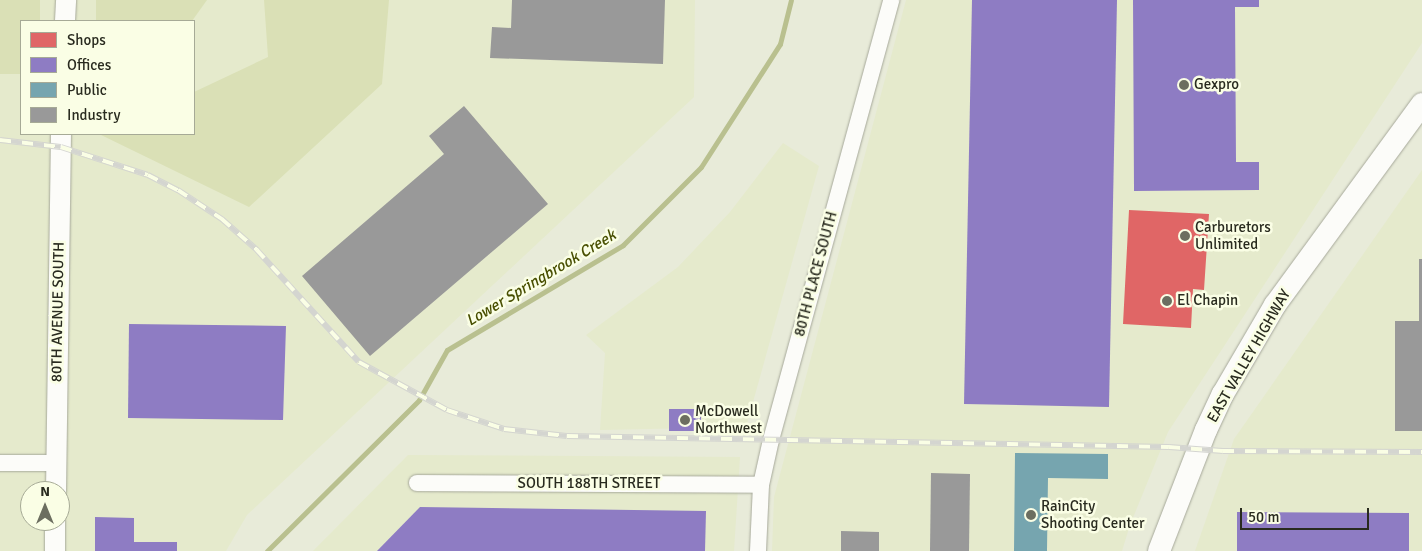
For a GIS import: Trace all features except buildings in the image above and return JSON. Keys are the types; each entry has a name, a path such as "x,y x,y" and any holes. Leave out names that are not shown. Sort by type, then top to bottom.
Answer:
{"main road":[{"name":"EAST VALLEY HIGHWAY","path":"1159,551 1200,443 1223,394 1271,313 1422,104"}],"street":[{"path":"65,20 66,0"},
{"name":"80TH PLACE SOUTH","path":"758,551 761,485 783,394 891,0"},
{"name":"80TH AVENUE SOUTH","path":"56,481 61,135"},
{"path":"0,463 56,464"},
{"name":"SOUTH 188TH STREET","path":"417,483 761,485"},
{"path":"55,531 55,551"}],"shaded area":[{"path":"0,0 695,0 694,97 247,515 226,551 0,551"},
{"path":"0,0 40,0 40,20 20,20 20,74 0,74"},
{"path":"96,0 207,0 193,20 96,20"},
{"path":"264,0 389,0 382,84 249,207 101,135 195,135 195,92 268,57"},
{"path":"906,0 1422,0 1422,43 1168,432 1130,525 1122,551 772,551 774,497"},
{"path":"783,143 819,166 746,427 600,430 605,353 586,335 678,267 730,212"},
{"path":"1422,170 1422,551 1195,551 1234,439"},
{"path":"408,455 740,457 734,551 313,551"}],"waterway":[{"name":"Lower Springbrook Creek","path":"267,551 419,400 447,350 623,245 701,167 780,44 791,0"}],"railway":[{"path":"0,140 61,147 148,175 178,190 222,219 257,250 359,362 447,410 504,429 567,436 1169,447 1223,451 1422,452"}],"place":[{"name":"Gexpro","path":"1184,85"},
{"name":"Carburetors Unlimited","path":"1185,236"},
{"name":"El Chapin","path":"1167,301"},
{"name":"McDowell Northwest","path":"685,420"},
{"name":"RainCity Shooting Center","path":"1031,515"}]}
